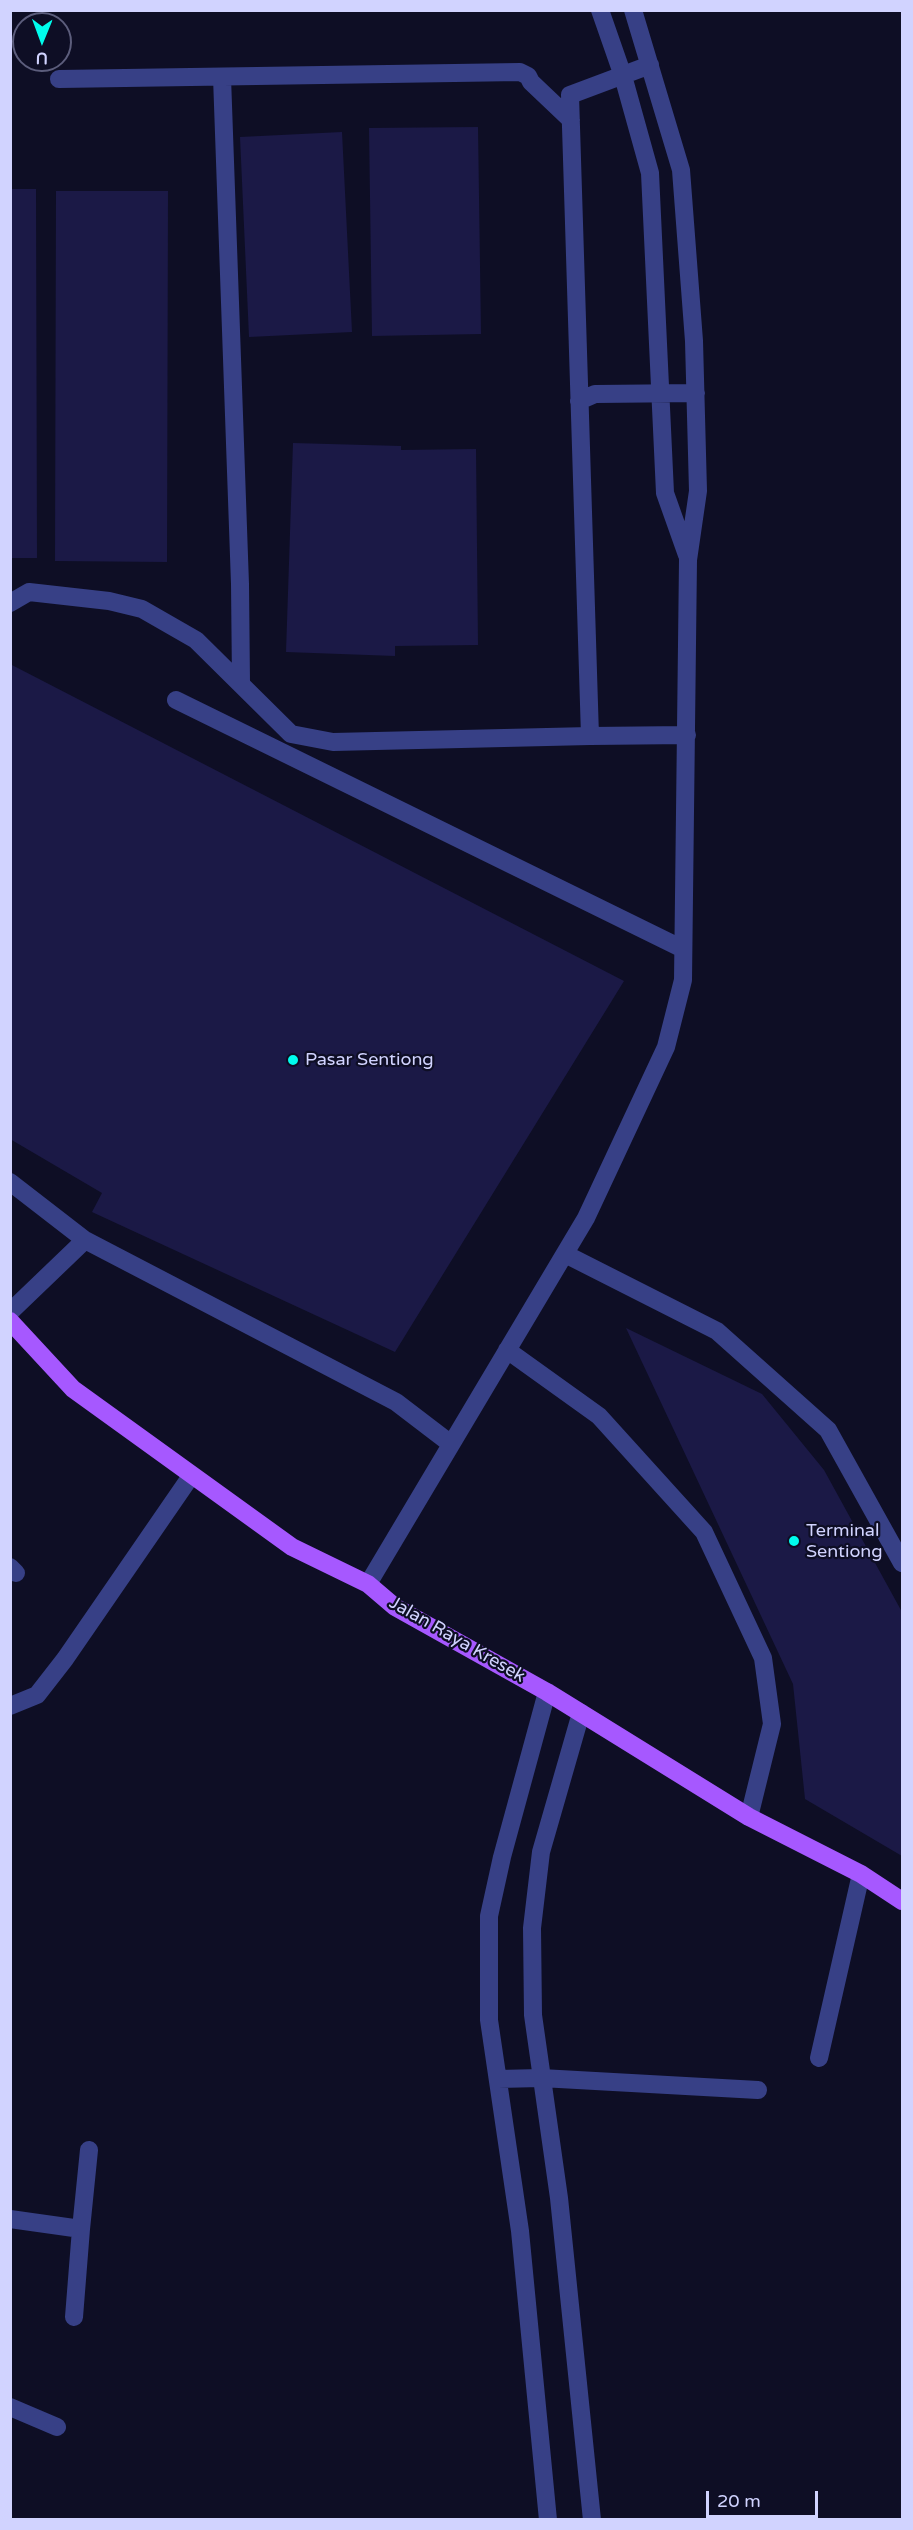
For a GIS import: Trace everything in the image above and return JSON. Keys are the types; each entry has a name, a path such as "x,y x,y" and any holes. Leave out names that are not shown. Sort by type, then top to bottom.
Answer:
{"main road":[{"name":"Jalan Raya Kresek","path":"10,1321 73,1389 292,1548 368,1584 395,1607 547,1692 749,1817 861,1874 903,1901"}],"street":[{"path":"600,10 623,76 650,173 665,493 688,560"},
{"path":"368,1584 586,1218 666,1047 683,980 688,560 698,491 694,341 681,170 633,10"},
{"path":"590,736 570,95 650,65"},
{"path":"59,79 520,72 528,76 531,82 571,120"},
{"path":"222,77 239,561 241,683"},
{"path":"579,401 595,394 696,393"},
{"path":"10,603 29,592 109,601 142,609 196,640 291,734 333,742 687,735"},
{"path":"176,700 683,948"},
{"path":"10,1182 85,1240 396,1402 452,1444"},
{"path":"10,1312 85,1240"},
{"path":"565,1254 717,1330 828,1430 903,1563"},
{"path":"507,1350 599,1416 704,1532 763,1658 772,1724 749,1817"},
{"path":"10,1706 37,1695 65,1659 191,1476"},
{"path":"547,1692 502,1857 489,1916 489,2020 520,2231 548,2520"},
{"path":"581,1713 541,1852 532,1928 533,2015 559,2198 592,2520"},
{"path":"819,2058 861,1874"},
{"path":"498,2079 542,2078 758,2090"},
{"path":"74,2316 89,2150"},
{"path":"10,2219 81,2229"},
{"path":"10,2407 57,2427"}],"building":[{"path":"478,127 481,334 372,336 369,128"},
{"path":"342,132 352,332 249,337 240,137"},
{"path":"10,189 36,189 37,558 10,558"},
{"path":"56,191 168,191 167,562 55,561"},
{"path":"293,443 401,446 401,450 476,449 478,645 395,646 395,656 286,652"},
{"name":"Pasar Sentiong","path":"10,664 624,981 395,1352 92,1212 102,1193 10,1139"},
{"name":"Terminal Sentiong","path":"626,1328 762,1394 824,1470 902,1612 902,1856 805,1799 793,1684"}],"place":[{"name":"Pasar Sentiong","path":"293,1060"},
{"name":"Terminal Sentiong","path":"794,1541"}]}
